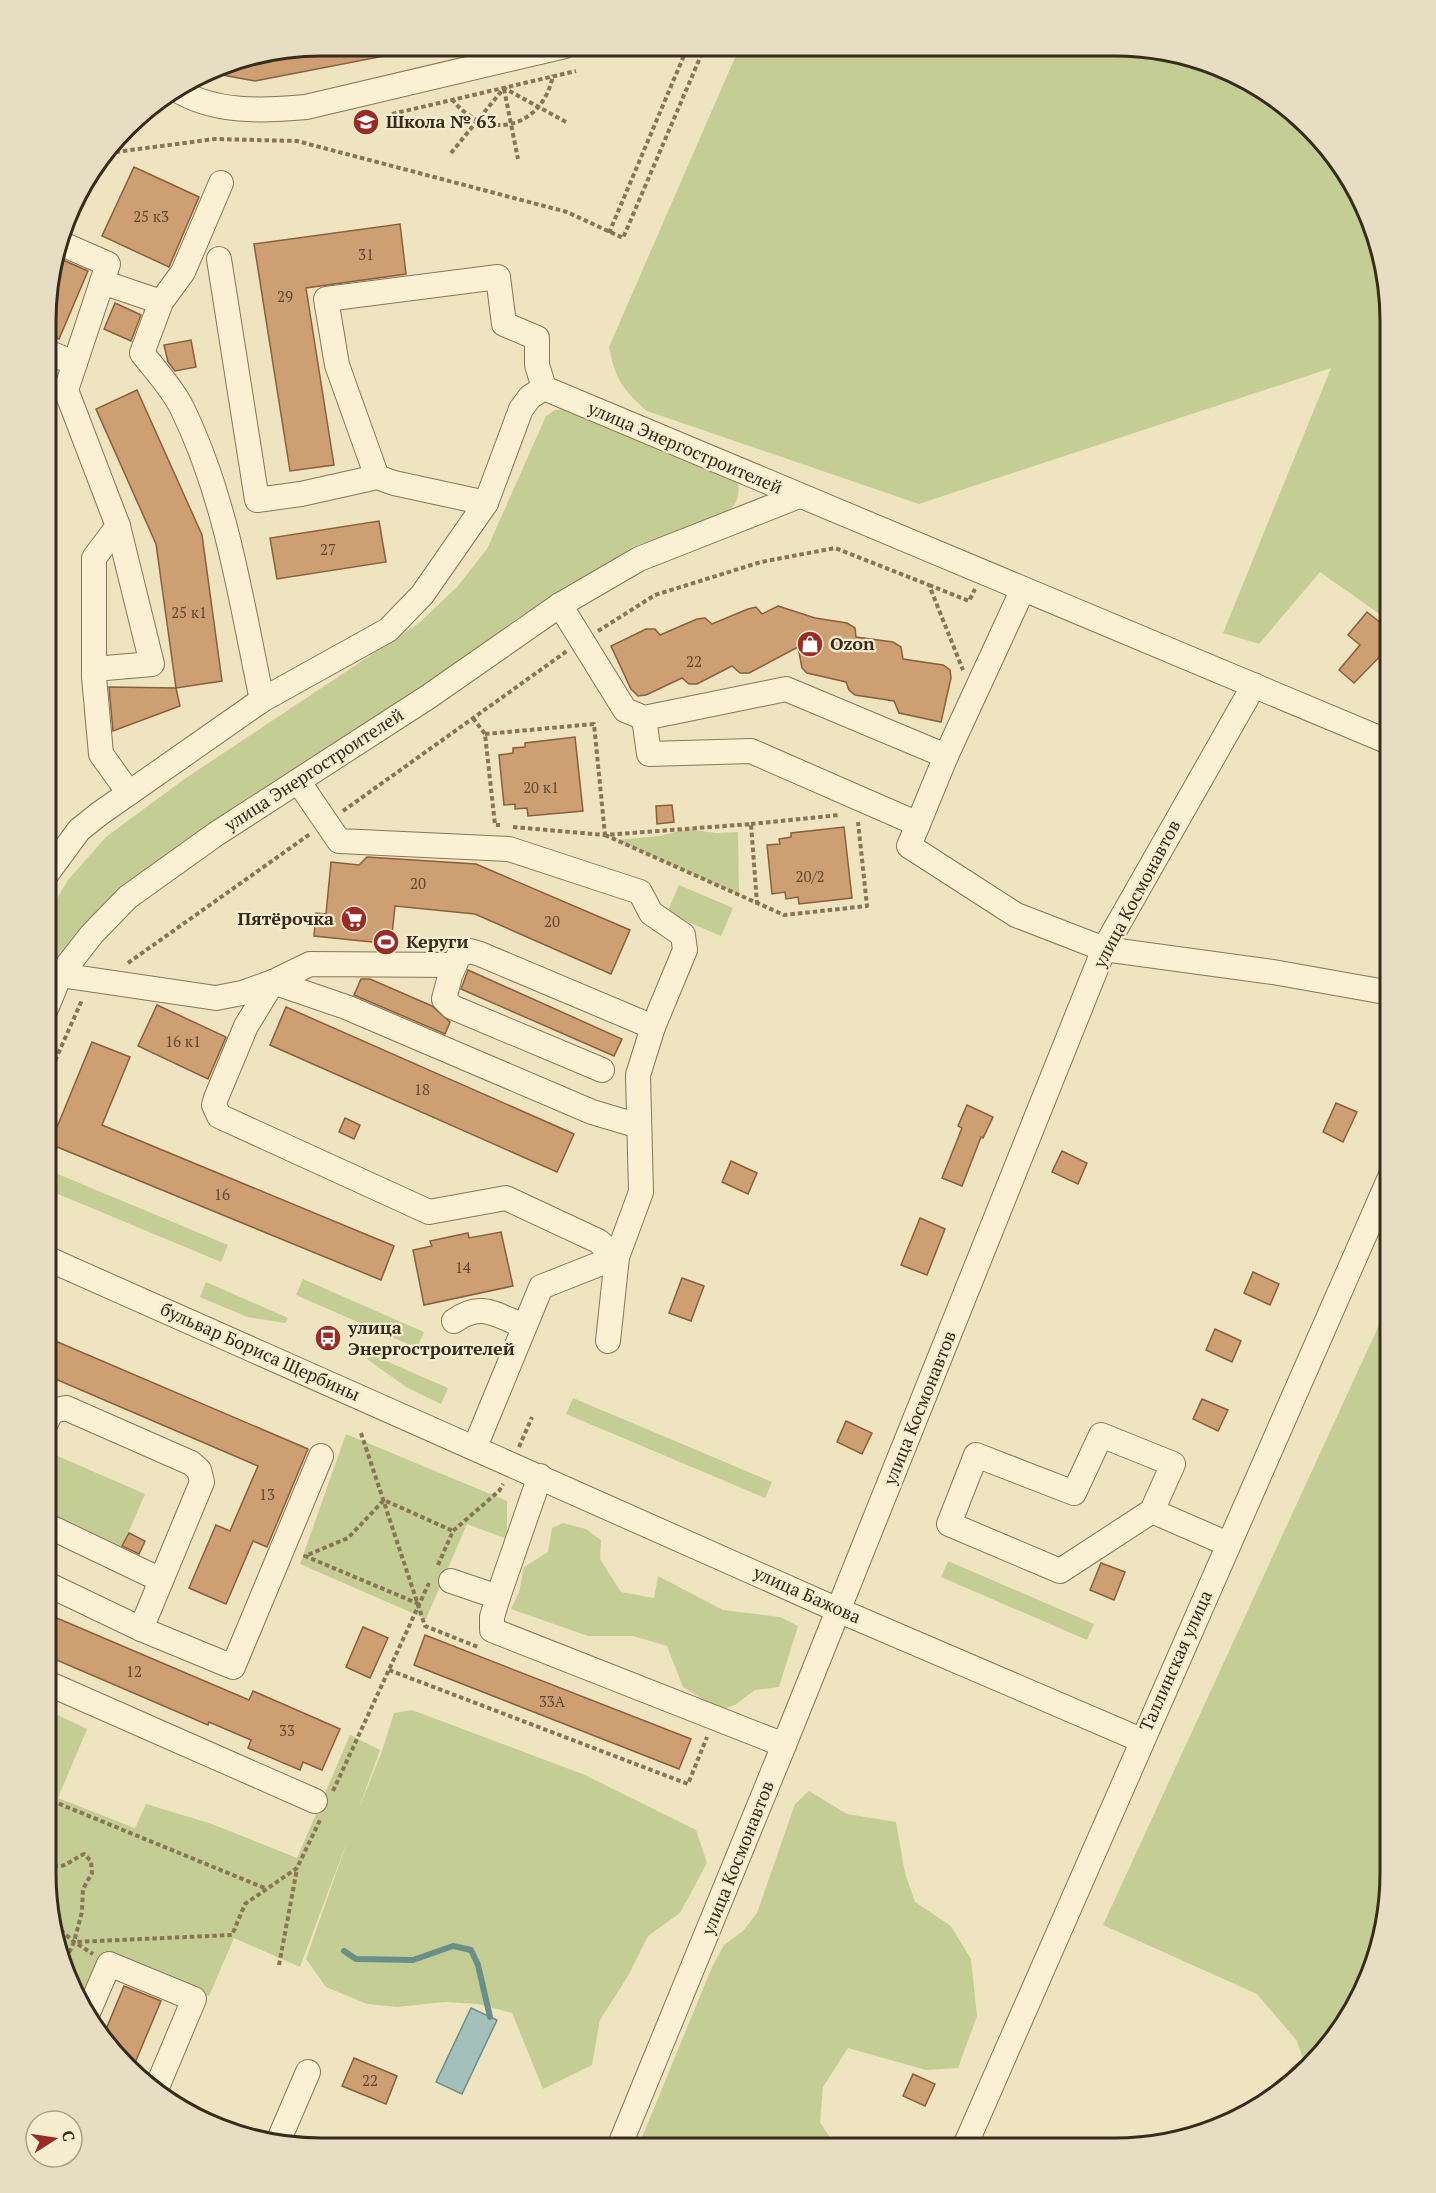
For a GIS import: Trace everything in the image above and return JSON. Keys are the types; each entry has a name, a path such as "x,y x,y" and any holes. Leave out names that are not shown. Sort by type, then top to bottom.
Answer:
{"street":[{"path":"185,93 219,105 252,110 306,107 523,56"},
{"path":"221,183 183,272 161,302 142,353 182,407 219,504 230,537 262,700"},
{"path":"67,246 108,264 66,390 118,526 152,664 94,669"},
{"path":"219,259 257,501 377,477 394,483 486,503"},
{"path":"56,861 79,830 129,793 262,700 388,630 422,595 486,503 521,409 530,397 544,388 537,365 537,338 504,324 498,277 326,299 337,365 377,477"},
{"path":"102,282 161,302"},
{"path":"56,356 75,363"},
{"name":"улица Энергостроителей","path":"544,388 799,496"},
{"path":"734,469 749,487 749,501 738,520"},
{"path":"799,496 1381,739"},
{"name":"улица Энергостроителей","path":"56,985 60,975 92,934 128,897 216,834 428,697 560,605 639,559 799,496"},
{"path":"118,526 94,558 94,669 101,754 129,793"},
{"path":"1023,589 946,756 909,846 1016,915 1104,949 1273,972 1381,991"},
{"path":"560,605 625,710 644,718 786,689 946,756"},
{"name":"улица Космонавтов","path":"623,2138 784,1745 1104,949 1254,685"},
{"path":"644,718 649,754 751,751 918,825"},
{"path":"298,781 339,841 509,849 640,892 651,913 683,934 684,950 650,1037 638,1075 641,1192 617,1257 608,1341"},
{"path":"602,1070 452,1007 444,999 459,956 470,951 650,1037"},
{"path":"60,975 216,998 242,993 273,982 310,964 454,965"},
{"path":"273,982 346,1007 592,1112 639,1126"},
{"path":"273,982 246,1026 216,1098 214,1105 219,1116 429,1212 506,1198 598,1241 617,1257"},
{"name":"Таллинская улица","path":"968,2138 1141,1740 1381,1198"},
{"path":"474,1447 541,1287 617,1257"},
{"name":"бульвар Бориса Щербины","path":"56,1262 474,1447"},
{"path":"454,1321 468,1310 485,1310 524,1326"},
{"path":"56,1410 66,1408 191,1463 199,1470 202,1482 141,1629"},
{"path":"1101,1435 1173,1464 1152,1511 1060,1571 949,1524 976,1455 1074,1493 1101,1435"},
{"name":"улица Бажова","path":"474,1447 838,1610 1141,1740"},
{"path":"56,1588 141,1629 233,1667 321,1456"},
{"path":"540,1476 492,1617 492,1630 784,1745"},
{"path":"1152,1511 1228,1544"},
{"path":"56,1531 161,1580"},
{"path":"451,1581 498,1598"},
{"path":"56,1687 323,1804"},
{"path":"91,2005 109,1964 194,1999 159,2083"},
{"path":"281,2134 308,2072"}],"path":[{"path":"609,233 684,56"},
{"path":"116,152 215,139 297,141 567,212 623,238 701,56"},
{"path":"450,92 453,100 463,112 478,121 494,125 511,124 526,118 540,107 549,93 553,76 552,68"},
{"path":"392,114 576,71"},
{"path":"504,88 568,123"},
{"path":"451,153 504,88"},
{"path":"504,88 518,159"},
{"path":"56,1058 83,997 103,981 582,640 656,595 761,562 835,548 929,585 967,680"},
{"path":"473,718 485,734 495,825 605,835 751,824 839,814 859,822 867,906 784,915 605,835"},
{"path":"485,734 594,724 605,835"},
{"path":"751,824 757,903"},
{"path":"279,1965 297,1868 323,1804 453,1531 499,1491 532,1417"},
{"path":"420,1604 304,1557 348,1538 384,1500 453,1531"},
{"path":"56,1803 267,1889"},
{"path":"56,1867 62,1868 84,1854 92,1861 92,1873 83,1889 82,1912 74,1942 68,1951"},
{"path":"74,1942 232,1935 245,1904 297,1868"},
{"path":"63,1932 74,1942 109,1964"}],"green space":[{"path":"736,56 1133,56 1167,61 1201,70 1233,83 1263,100 1303,133 1336,173 1353,203 1366,235 1378,286 1381,320 1381,615 1320,572 1259,644 1223,633 1331,368 919,504 647,411 621,383 614,368 609,347"},
{"path":"568,409 726,475 738,483 736,502 723,516 635,546 589,574 117,898 56,968 56,900 68,880 106,837 183,780 419,623 457,587 487,549 546,416 555,410"},
{"path":"688,829 716,833 738,832 739,895 616,840 659,836"},
{"path":"679,885 733,908 721,936 667,913"},
{"path":"56,1173 228,1245 221,1262 56,1193"},
{"path":"303,1279 424,1332 417,1348 296,1295"},
{"path":"206,1282 288,1318 285,1323 247,1317 200,1297"},
{"path":"1381,1321 1381,1872 1378,1907 1371,1941 1353,1990 1336,2020 1303,2060 1297,2041 1257,1994 1103,1925"},
{"path":"370,1354 448,1388 441,1404 406,1387 367,1359"},
{"path":"573,1398 772,1482 765,1498 566,1414"},
{"path":"346,1434 507,1501 507,1539 467,1524 426,1619 300,1564"},
{"path":"56,1455 145,1494 122,1547 56,1517"},
{"path":"563,1523 586,1529 601,1540 600,1559 621,1592 654,1598 658,1576 723,1610 780,1617 798,1626 779,1687 755,1690 735,1705 720,1710 683,1687 667,1646 633,1636 588,1636 511,1609 519,1592 524,1567 548,1552 552,1528"},
{"path":"948,1561 1094,1624 1087,1640 941,1577"},
{"path":"412,1710 585,1775 696,1830 707,1863 680,1913 648,1936 628,1976 600,2020 592,2065 543,2089 512,2013 478,2004 445,2002 397,2007 367,2004 326,1987 306,1959 348,1839 300,1967 234,1938 209,1996 104,1951 85,1994 65,1941 56,1890 56,1714 87,1729 58,1798 135,1828 146,1804 212,1824 297,1858 350,1735 380,1750 358,1811 382,1751 394,1713"},
{"path":"809,1791 847,1814 896,1822 905,1873 915,1902 951,1926 971,1959 977,2016 958,2068 926,2070 848,2048 823,2087 820,2122 830,2138 642,2138 712,1967 724,1945 743,1931 757,1913 795,1804"}],"water":[{"path":"471,2008 497,2020 462,2094 436,2082"}],"building":[{"path":"303,56 384,56 255,81 222,75 269,61"},
{"path":"134,167 199,197 169,267 102,236"},
{"path":"400,224 406,274 306,288 334,465 290,471 254,244"},
{"path":"63,260 88,271 59,339 56,338 56,303"},
{"path":"115,303 141,315 131,341 104,329"},
{"path":"191,340 196,367 175,371 168,362 164,345"},
{"path":"137,390 202,535 222,681 176,688 156,544 96,409"},
{"path":"379,521 386,562 277,579 270,538"},
{"path":"778,606 815,618 847,623 855,628 856,637 893,642 901,647 903,659 943,665 950,670 951,678 941,722 899,713 894,701 855,695 849,690 846,682 807,673 802,668 798,647 749,673 740,673 732,666 697,684 689,684 682,678 646,695 638,696 631,689 611,646 646,629 655,629 660,635 697,619 705,618 712,624 748,609 756,607 762,614"},
{"path":"1367,612 1381,623 1381,655 1354,683 1339,670 1360,645 1348,635"},
{"path":"109,687 176,688 180,706 113,731"},
{"path":"575,737 583,811 528,816 527,808 515,809 515,804 504,805 499,755 513,753 513,748 525,747 525,743"},
{"path":"672,805 674,822 657,824 656,806"},
{"path":"844,827 852,898 799,904 798,897 786,899 785,892 772,894 767,845 780,844 779,839 791,837 791,833"},
{"path":"367,857 476,864 630,930 611,974 475,914 395,906 391,944 314,936 316,913 326,914 331,862 359,865"},
{"path":"468,970 622,1039 614,1056 461,989"},
{"path":"361,979 370,979 432,1006 450,1022 445,1034 354,995"},
{"path":"157,1005 226,1037 208,1079 138,1046"},
{"path":"286,1007 574,1134 557,1172 270,1045"},
{"path":"92,1042 130,1057 102,1125 394,1246 381,1280 56,1146 56,1129"},
{"path":"1336,1103 1357,1112 1343,1142 1323,1132"},
{"path":"967,1105 993,1117 983,1138 981,1137 962,1186 942,1178 962,1128 958,1126"},
{"path":"345,1118 360,1125 354,1139 339,1132"},
{"path":"1062,1151 1087,1163 1078,1184 1052,1172"},
{"path":"731,1161 757,1173 748,1194 722,1182"},
{"path":"920,1218 945,1229 927,1275 901,1265"},
{"path":"501,1232 513,1286 424,1305 413,1250 432,1246 430,1241 468,1233 469,1238"},
{"path":"1253,1272 1279,1284 1270,1305 1244,1293"},
{"path":"682,1278 704,1286 691,1321 669,1313"},
{"path":"1215,1329 1241,1341 1232,1362 1206,1350"},
{"path":"56,1341 308,1449 267,1547 253,1541 226,1604 189,1588 216,1525 230,1531 258,1466 56,1379"},
{"path":"1202,1399 1228,1410 1218,1431 1193,1419"},
{"path":"846,1421 872,1433 862,1454 837,1442"},
{"path":"129,1533 145,1541 139,1554 122,1546"},
{"path":"1101,1563 1125,1572 1114,1600 1090,1590"},
{"path":"56,1618 249,1700 253,1691 340,1729 322,1770 303,1762 300,1770 248,1748 251,1740 209,1722 208,1725 56,1660"},
{"path":"363,1627 388,1638 370,1678 346,1667"},
{"path":"425,1635 691,1739 679,1769 414,1665"},
{"path":"124,1986 161,2001 135,2062 106,2029"},
{"path":"354,2058 397,2076 386,2104 342,2086"},
{"path":"913,2074 935,2084 925,2106 903,2096"}],"waterway":[{"path":"344,1951 356,1959 413,1960 453,1946 471,1950 478,1965 490,2017"}],"place":[{"name":"Школа № 63","path":"366,122"},
{"name":"Ozon","path":"810,644"},
{"name":"Пятёрочка","path":"354,919"},
{"name":"Керуги","path":"386,942"},
{"name":"улица Энергостроителей","path":"328,1338"}]}
